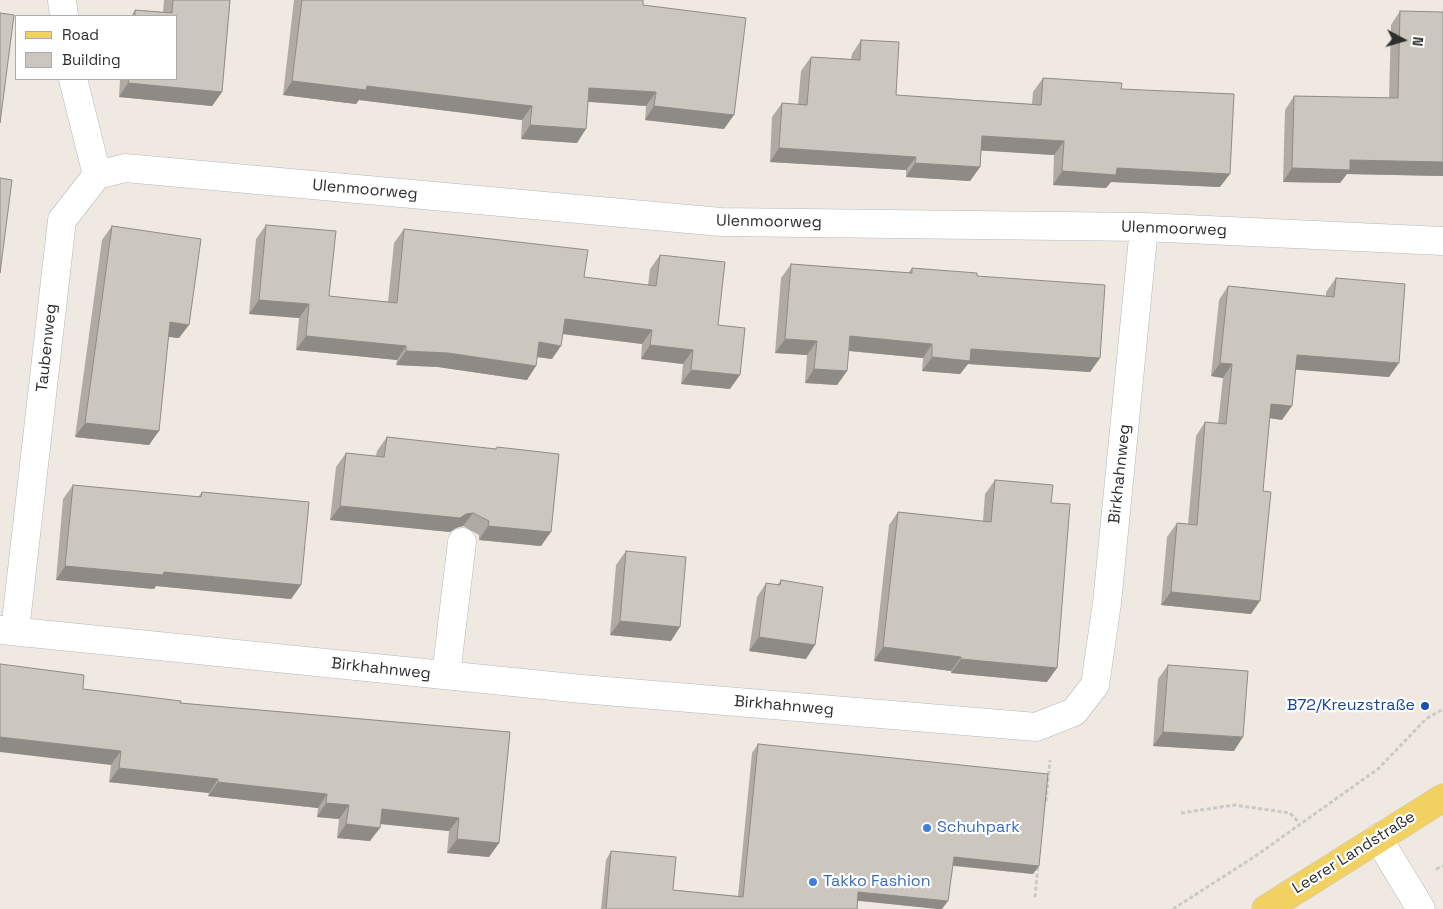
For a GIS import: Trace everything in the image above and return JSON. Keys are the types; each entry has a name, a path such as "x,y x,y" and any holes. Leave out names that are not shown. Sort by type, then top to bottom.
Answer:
{"main road":[{"name":"Leerer Landstraße","path":"1266,909 1443,798"}],"street":[{"path":"62,0 64,15"},
{"path":"73,80 98,175"},
{"name":"Ulenmoorweg","path":"98,175 125,168 721,222 1144,227 1443,241"},
{"name":"Taubenweg","path":"8,631 62,220 98,175"},
{"name":"Birkhahnweg","path":"8,631 582,689 1036,727 1074,712 1095,685 1107,603 1144,227"},
{"path":"446,676 462,542"},
{"path":"1378,838 1421,909"}],"path":[{"path":"1173,909 1254,857 1299,823 1378,769 1426,719 1443,709"},
{"path":"1044,811 1055,720"},
{"path":"1181,813 1234,805 1290,813 1299,823"},
{"path":"1035,897 1039,859"}],"building":[{"path":"173,0 230,0 222,92 128,83 129,80 178,80 178,15 135,15 135,10 172,13"},
{"path":"302,0 643,0 643,5 746,18 734,115 654,106 656,92 589,88 586,129 530,125 532,106 367,86 366,90 292,81"},
{"path":"1400,11 1443,12 1443,162 1350,160 1350,170 1292,168 1294,96 1398,98"},
{"path":"0,13 14,15 0,123"},
{"path":"861,40 899,42 896,95 1041,105 1043,78 1122,83 1121,89 1234,94 1230,174 1117,168 1116,175 1062,171 1064,141 982,136 980,167 915,163 916,157 779,148 782,103 807,105 811,57 860,60"},
{"path":"0,178 12,180 0,273"},
{"path":"266,225 336,231 329,296 397,303 404,229 588,250 584,277 656,286 660,255 725,262 718,325 745,328 740,375 691,370 693,350 650,345 652,330 565,319 561,346 539,342 536,366 448,353 406,351 406,346 306,336 309,304 259,300"},
{"path":"112,226 201,239 189,325 170,322 159,431 85,423"},
{"path":"791,264 912,273 912,268 977,273 977,276 1105,285 1100,358 971,349 970,361 932,357 932,344 850,336 847,371 814,369 817,341 785,339"},
{"path":"1336,278 1405,284 1399,363 1297,355 1292,406 1271,404 1263,491 1271,492 1260,601 1171,592 1177,523 1197,525 1205,422 1226,424 1232,364 1220,363 1228,286 1334,297"},
{"path":"387,437 559,454 551,532 488,526 489,521 473,513 466,514 460,518 340,506 346,453 384,457"},
{"path":"995,480 1053,485 1051,503 1070,504 1057,668 961,659 961,657 883,647 898,512 991,522"},
{"path":"73,485 201,497 202,492 309,502 301,585 164,572 163,575 65,566"},
{"path":"626,551 686,557 680,627 620,621"},
{"path":"781,580 823,587 815,645 759,637 766,583 780,585"},
{"path":"0,664 84,675 83,689 181,701 180,703 510,732 499,843 457,839 459,818 382,809 380,828 346,824 349,805 326,803 327,794 218,782 218,779 119,768 121,751 0,737"},
{"path":"1168,665 1248,671 1243,737 1163,732"},
{"path":"758,744 1048,774 1039,866 954,857 948,901 858,892 857,909 606,909 611,851 676,857 673,890 743,897"}],"place":[{"name":"B72/Kreuzstraße","path":"1425,706"},
{"name":"Schuhpark","path":"927,828"},
{"name":"Takko Fashion","path":"813,882"}]}
